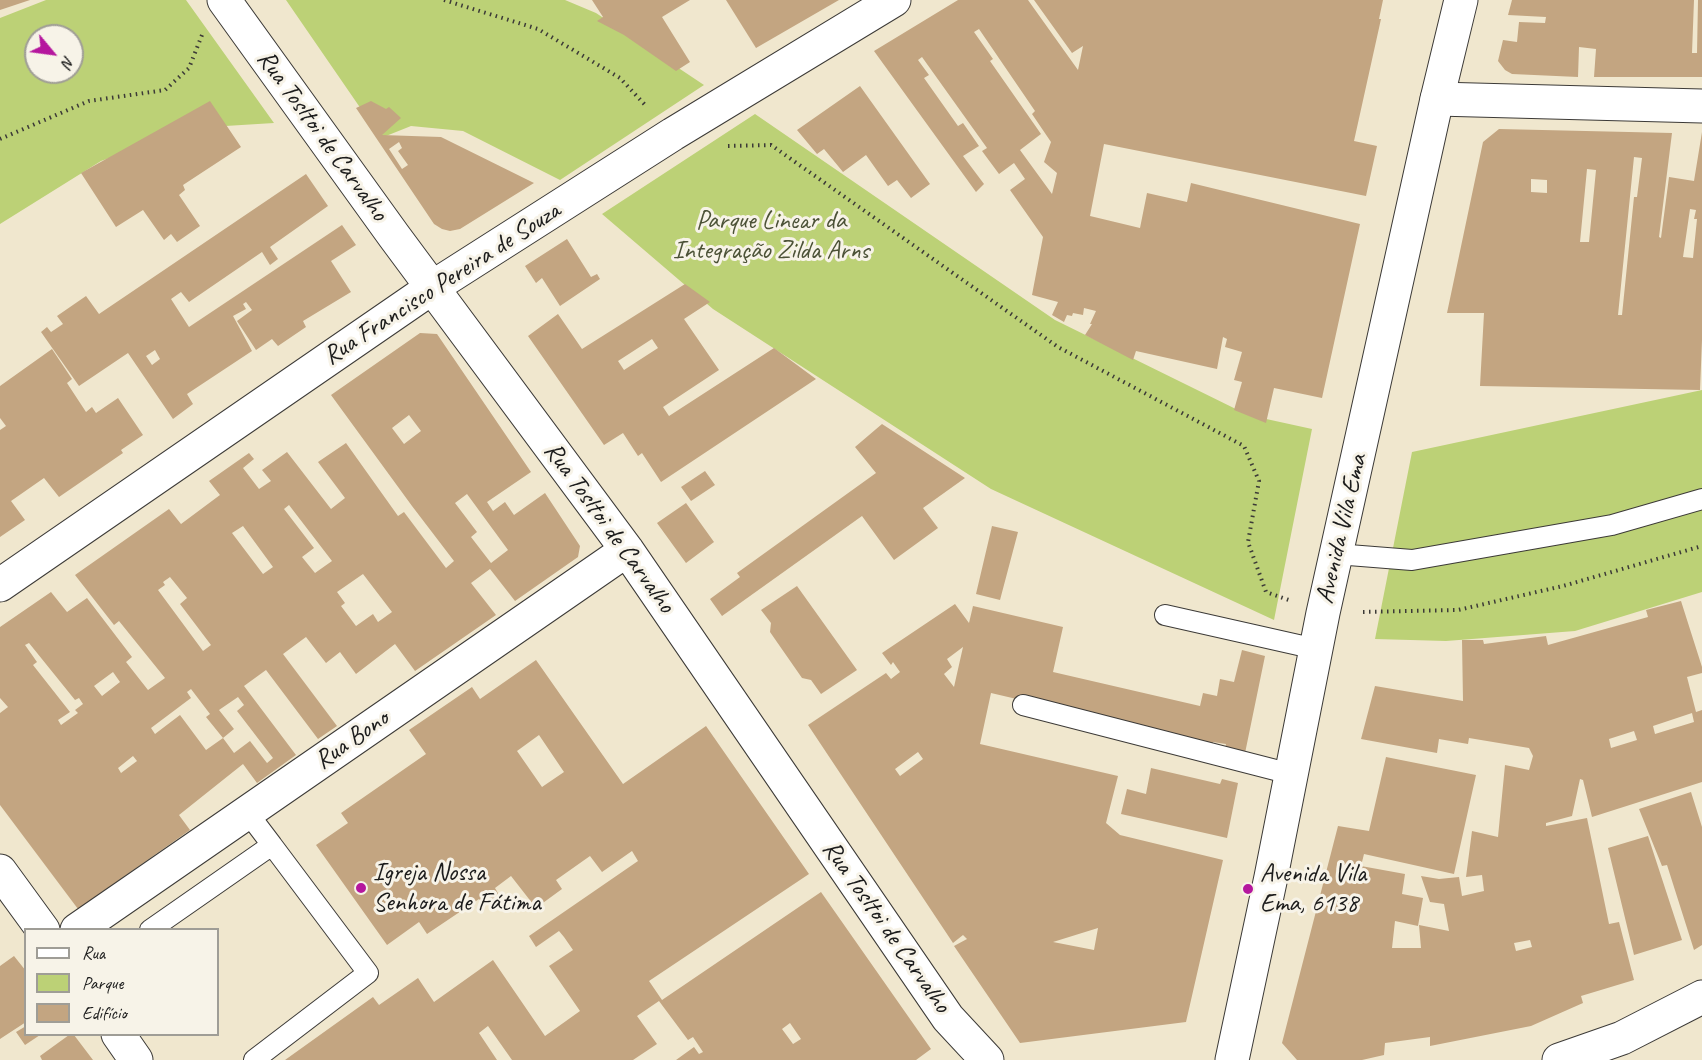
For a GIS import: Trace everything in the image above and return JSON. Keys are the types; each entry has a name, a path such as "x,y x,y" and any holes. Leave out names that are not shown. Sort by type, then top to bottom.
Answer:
{"street":[{"name":"Rua Francisco Pereira de Souza","path":"0,585 433,287 673,134 894,0"},
{"name":"Avenida Vila Ema","path":"1232,1060 1323,613 1461,0"},
{"name":"Rua Tosltoi de Carvalho","path":"226,3 354,181 627,550 948,1017 987,1060"},
{"path":"1437,99 1702,106"},
{"name":"Rua Bono","path":"80,928 627,550"},
{"path":"0,871 42,928"},
{"path":"1559,1060 1622,1038 1702,998"},
{"path":"119,1036 136,1060"}],"lane":[{"path":"1336,554 1412,560 1612,525 1702,499"},
{"path":"1165,615 1316,649"},
{"path":"1023,705 1291,774"},
{"path":"247,812 368,973 254,1060"},
{"path":"153,928 272,845"}],"path":[{"path":"444,0 538,29 620,78 673,134 730,147 771,145 1058,347 1244,446 1259,481 1248,542 1266,592 1323,613 1458,610 1563,585 1702,546"},
{"path":"0,139 89,101 165,90 189,68 200,37 226,3"}],"green space":[{"path":"46,0 186,0 274,123 193,128 101,161 0,224 0,18"},
{"path":"286,0 565,0 596,13 704,85 560,180 463,131 411,126 381,138"},
{"name":"Parque Linear da Integração Zilda Arns","path":"755,114 1055,320 1248,415 1312,429 1274,620 991,489 713,309 602,214"},
{"path":"1702,390 1702,592 1575,631 1446,641 1375,639 1412,452"}],"building":[{"path":"0,0 30,0 0,10"},
{"path":"592,0 690,0 662,17 690,62 676,71 624,35 597,21 603,17"},
{"path":"726,0 839,0 756,48"},
{"path":"958,0 1028,0 1078,70 1083,46 1072,53 1034,0 1383,0 1379,19 1381,19 1354,141 1377,146 1366,196 1104,144 1090,216 1140,228 1147,193 1187,202 1191,183 1360,224 1322,398 1274,388 1266,423 1234,410 1242,382 1234,380 1242,352 1225,347 1227,339 1223,337 1217,369 1136,351 1133,360 1085,335 1096,311 1084,308 1083,315 1073,313 1072,316 1067,315 1064,322 1052,315 1058,302 1032,295 1043,237 1010,190 1025,179 1014,163 999,174 982,151 987,148 922,57 918,60 929,75 924,78 958,126 963,123 979,146 963,156 984,184 976,192 874,51","holes":["979,29 1035,111 1032,114 1051,142 1044,162 1057,173 1052,194 1020,150 1041,134 990,61 993,59 974,32"]},
{"path":"1512,0 1694,0 1692,53 1697,53 1698,0 1702,0 1702,77 1594,77 1596,49 1579,47 1578,77 1512,74 1505,70 1498,61 1503,40 1517,42 1519,22 1545,23 1546,17 1508,15"},
{"path":"860,86 930,184 911,198 897,180 888,186 866,155 843,172 824,149 817,154 797,130"},
{"path":"210,101 241,147 183,185 185,190 179,195 200,226 177,242 171,234 164,240 143,210 116,227 81,173"},
{"path":"371,101 386,109 389,107 401,118 382,135 441,137 534,183 460,229 450,231 442,229 434,224 356,108","holes":["399,142 402,148 398,151 408,165 402,169 389,149"]},
{"path":"1499,129 1672,133 1659,237 1661,238 1669,177 1694,181 1702,132 1700,390 1480,386 1484,313 1447,313 1483,142","holes":["1634,157 1642,158 1637,197 1634,197 1622,315 1618,315","1587,169 1596,170 1589,242 1580,242","1531,179 1547,180 1547,193 1531,192","1690,209 1696,210 1693,258 1683,257"]},
{"path":"306,174 328,206 270,247 278,259 270,265 262,252 189,302 181,292 171,299 189,327 342,225 356,245 331,261 351,292 303,321 306,327 278,346 272,339 256,350 237,321 252,310 246,302 243,304 246,309 233,316 252,351 187,394 193,404 173,419 128,353 79,386 41,332 47,327 51,332 63,324 57,316 86,296 99,314","holes":["155,350 160,359 152,365 146,356"]},
{"path":"567,239 591,277 597,274 600,279 560,306 542,278 536,283 525,266"},
{"path":"685,284 710,302 684,319 719,370 663,407 669,416 774,348 816,379 661,482 642,453 638,456 623,433 604,445 528,336 558,314 582,349","holes":["652,339 658,348 624,370 618,361"]},
{"path":"420,333 437,334 531,472 487,502 493,511 505,502 514,515 545,493 580,546 578,557 515,601 490,569 471,583 496,615 415,671 395,644 356,674 340,652 326,663 306,637 283,654 337,726 318,739 266,670 244,686 296,755 257,783 243,764 179,815 190,830 78,909 0,805 0,713 8,707 0,698 0,627 51,592 67,612 87,598 132,657 126,662 148,690 165,678 119,621 114,625 75,575 169,509 181,524 220,495 209,481 249,453 254,459 243,468 259,489 271,481 262,470 287,452 331,509 345,498 318,462 346,443 398,516 404,512 446,568 454,561 331,395","holes":["409,415 421,431 404,444 392,428","467,494 508,550 491,563 471,537 477,532 455,503","289,505 332,561 315,573 302,557 314,548 284,509","243,526 273,567 263,574 232,533","363,574 392,612 378,622 373,614 356,626 341,606 345,603 337,592","170,577 187,598 180,604 211,645 203,651 158,590 165,585 163,582","29,643 75,700 79,698 83,704 75,710 78,713 61,725 58,720 70,712 33,665 37,662 25,645","113,672 120,682 102,696 94,686","191,689 210,714 206,717 223,738 206,750 180,715 155,734 151,728 191,698 187,692","238,697 244,705 237,711 273,758 267,763 250,741 234,753 223,738 234,729 219,710","133,756 137,761 121,773 118,768"]},
{"path":"52,349 72,379 67,383 86,412 92,407 96,413 118,398 143,435 121,450 123,453 59,497 44,478 11,501 25,520 0,537 0,430 6,426 0,418 0,386"},
{"path":"882,424 965,478 923,508 938,528 894,560 862,516 722,616 710,599 740,577 737,573 876,473 855,447"},
{"path":"705,471 715,485 691,501 681,487"},
{"path":"686,503 714,542 686,563 657,523"},
{"path":"992,526 1018,532 1000,600 976,594"},
{"path":"797,586 857,670 821,694 811,680 802,678 770,632 771,623 761,610"},
{"path":"1681,601 1702,667 1702,673 1687,677 1696,712 1702,710 1702,782 1592,817 1583,780 1580,779 1572,816 1546,823 1546,826 1587,818 1609,924 1619,922 1634,980 1581,996 1583,1003 1531,1026 1430,1046 1430,1037 1385,1043 1384,1055 1362,1060 1297,1060 1282,1043 1338,826 1369,831 1386,757 1476,775 1454,874 1364,854 1361,866 1405,874 1402,894 1423,898 1418,926 1395,921 1392,948 1421,948 1419,925 1449,931 1444,904 1430,902 1421,876 1439,879 1459,877 1462,896 1484,891 1482,875 1466,877 1472,831 1498,837 1505,765 1529,770 1533,756 1529,748 1469,738 1468,744 1439,739 1437,753 1361,739 1375,686 1463,701 1462,640 1483,640 1484,644 1546,636 1548,645 1648,617 1646,610","holes":["1692,713 1694,722 1655,734 1653,726","1634,731 1637,740 1611,748 1609,739","1530,940 1532,947 1516,951 1514,943"]},
{"path":"955,604 969,623 973,606 1063,627 1053,672 1200,706 1203,693 1217,696 1220,679 1234,682 1242,650 1265,656 1244,758 1224,754 1226,744 1213,742 1213,745 991,693 980,744 1118,776 1106,823 1120,835 1223,860 1186,1022 1020,1043 954,946 967,939 963,935 953,943 808,725 886,673 891,679 900,672 882,653","holes":["963,647 954,687 944,674 952,667 947,659","918,752 923,759 900,776 895,769","1098,928 1094,950 1053,942"]},
{"path":"536,660 623,784 706,726 809,874 649,981 662,1000 821,892 931,1049 916,1060 676,1060 694,1047 699,1054 703,1052 693,1037 688,1040 659,1001 637,1016 657,1044 633,1060 512,1060 488,1026 479,1033 497,1060 285,1060 373,997 379,1005 418,978 434,1002 493,960 545,1036 580,1011 549,966 573,950 559,931 536,947 529,936 638,861 632,851 602,872 590,856 556,880 562,889 536,908 511,876 495,888 499,895 484,905 479,899 427,934 419,922 387,945 316,845 348,823 341,813 426,754 409,730 472,687 480,699","holes":["539,735 564,772 542,787 517,751","790,1023 801,1039 793,1044 782,1029"]},
{"path":"1151,768 1220,784 1222,779 1238,783 1227,838 1121,814 1127,789 1146,794"},
{"path":"1691,792 1702,827 1702,945 1694,950 1667,865 1662,866 1639,809"},
{"path":"1648,836 1682,940 1634,955 1608,848"},
{"path":"14,956 24,968 24,1023 0,1039 0,966"},
{"path":"24,1027 24,1036 38,1036 25,1045 16,1032"},
{"path":"68,1036 75,1036 93,1060 42,1060 40,1056"}],"place":[{"name":"Igreja Nossa Senhora de Fátima","path":"361,888"},
{"name":"Avenida Vila Ema, 6138","path":"1248,889"}]}
